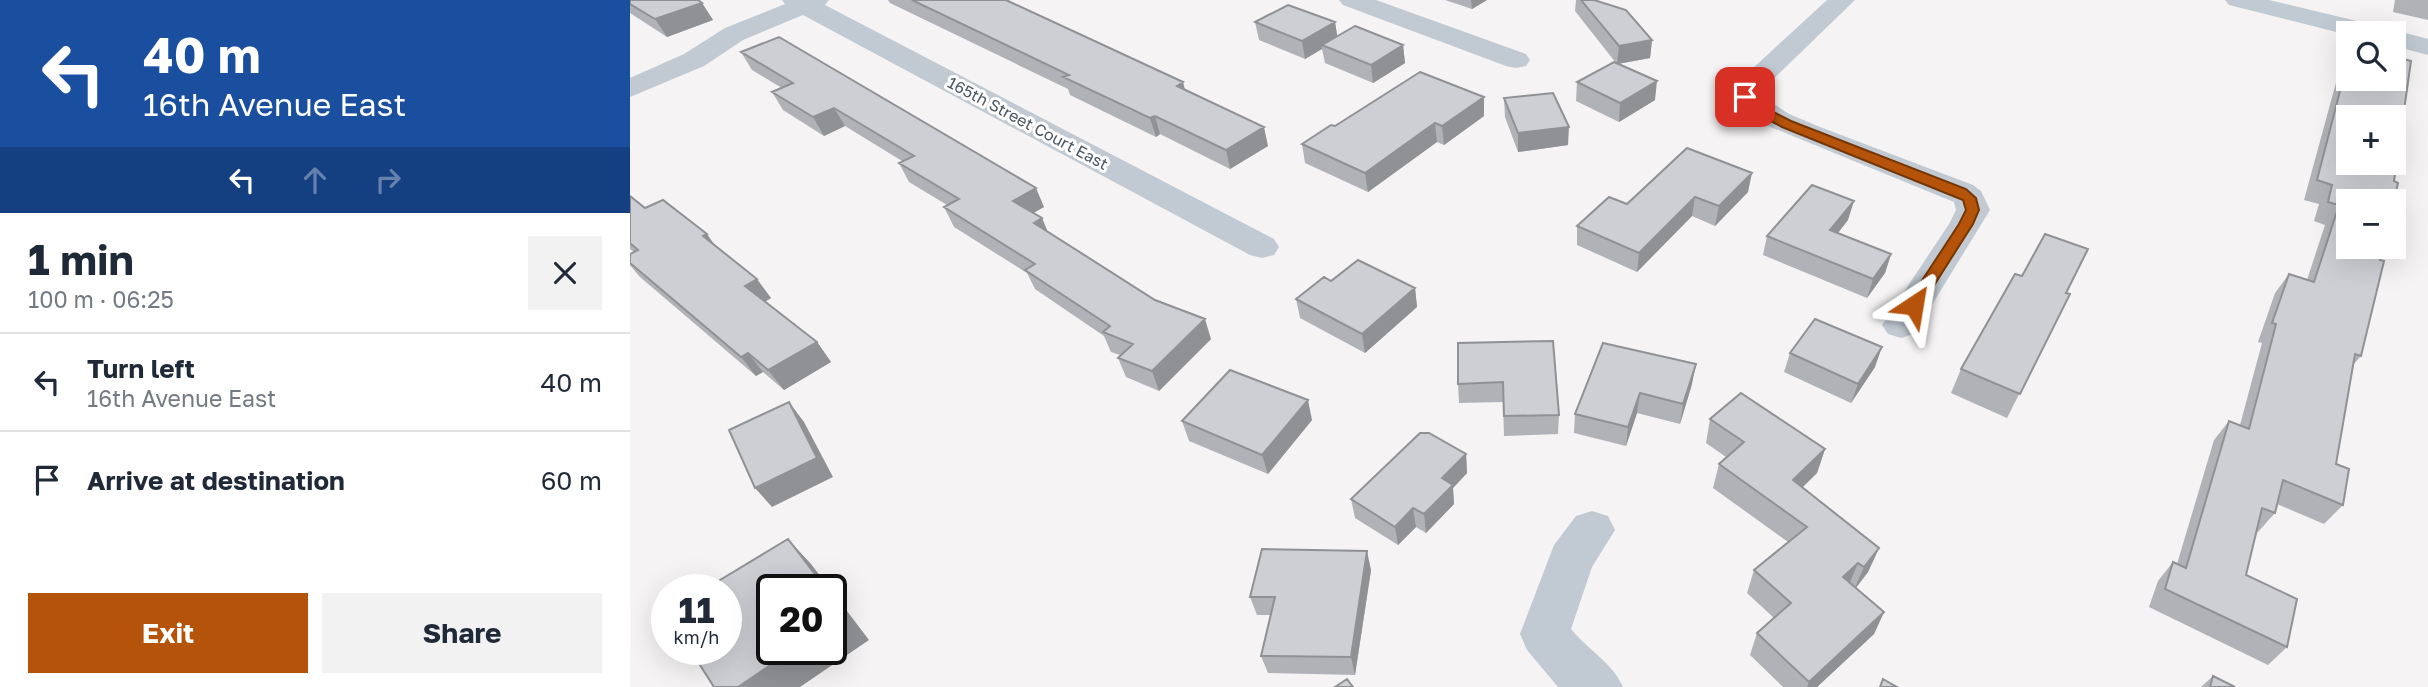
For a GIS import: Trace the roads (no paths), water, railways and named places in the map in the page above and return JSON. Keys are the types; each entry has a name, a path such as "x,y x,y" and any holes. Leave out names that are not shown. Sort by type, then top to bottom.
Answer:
{"street":[{"path":"1352,0 1516,60"},
{"path":"1842,0 1749,87 1745,97 1748,103 1786,124 1961,192 1969,198 1973,210 1901,325"},
{"path":"2238,0 2315,9 2344,21"},
{"path":"630,88 694,60 734,34 805,2"},
{"name":"165th Street Court East","path":"805,2 1262,247"},
{"path":"2406,41 2428,47"},
{"path":"1592,530 1572,559 1545,634 1568,664 1597,687"}]}
